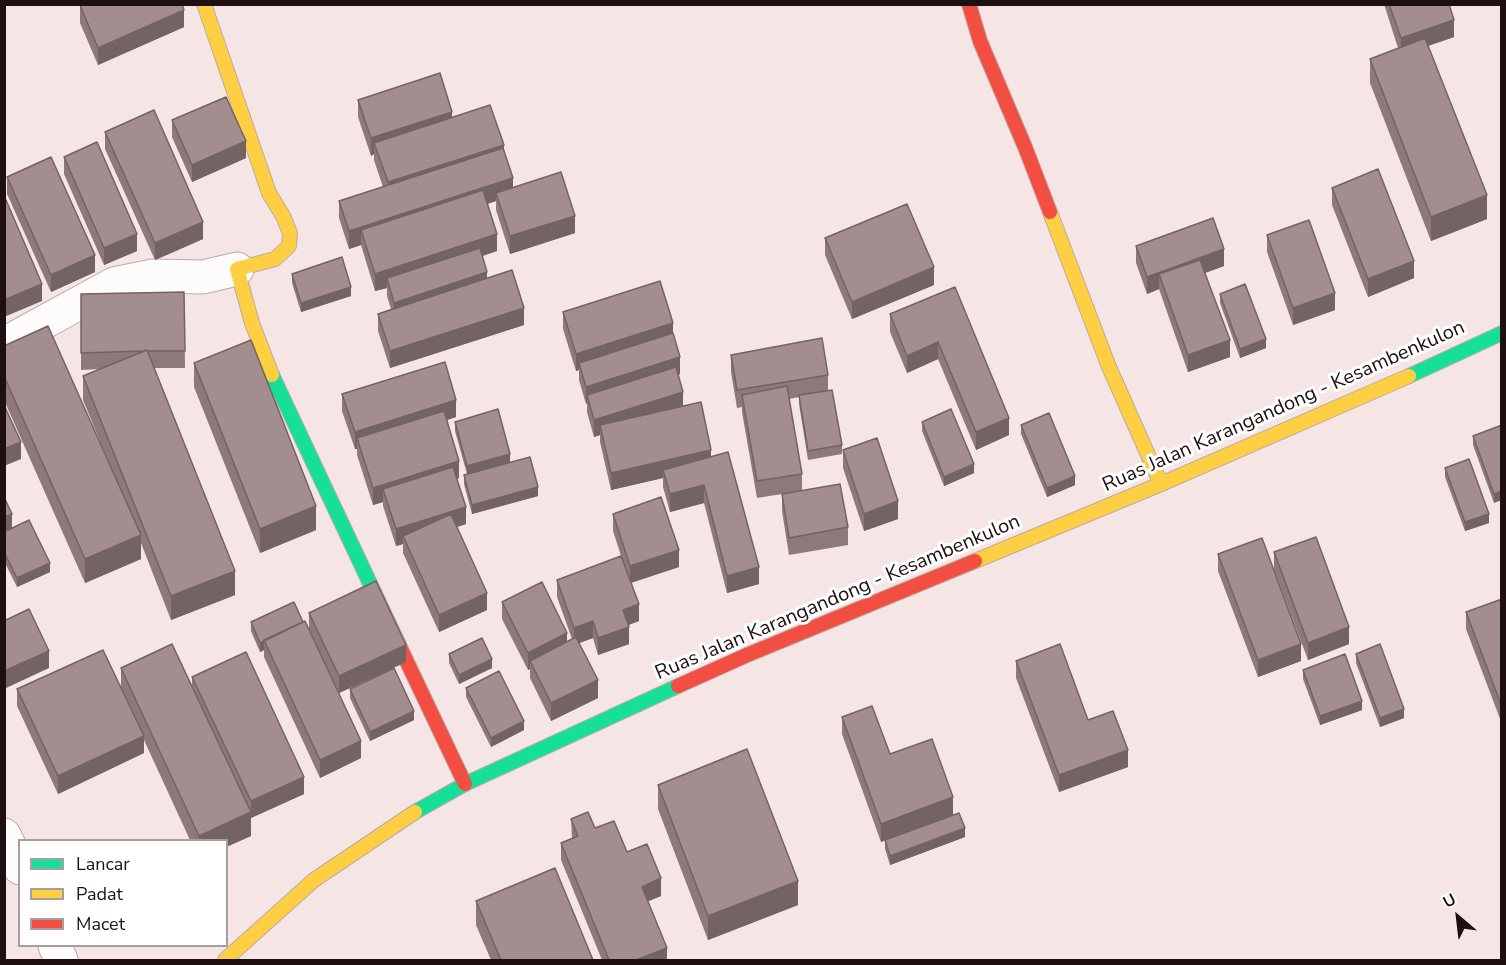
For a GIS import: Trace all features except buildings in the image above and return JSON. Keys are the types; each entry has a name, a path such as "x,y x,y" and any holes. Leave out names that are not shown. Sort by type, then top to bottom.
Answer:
{"main road":[{"path":"204,4 269,193 290,232 289,246 274,259 237,269 252,323 276,384 465,784"},
{"path":"969,4 980,41 1025,147 1108,367 1161,484"},
{"name":"Ruas Jalan Karangandong - Kesambenkulon","path":"225,960 314,880 404,818 465,784 747,655 1161,484 1370,394 1502,333"}],"street":[{"path":"4,344 114,284 153,276 203,277 237,269"},
{"path":"4,835 18,864"}],"traffic: fast":[{"path":"1409,376 1502,333"},
{"path":"272,375 398,643"},
{"path":"415,812 465,784 678,686"}],"traffic: slow":[{"path":"204,4 269,193 290,233 289,246 275,259 237,269 252,323 272,375"},
{"path":"1050,212 1109,367 1161,484"},
{"path":"975,561 1161,484 1409,376"},
{"path":"225,960 314,880 415,812"}],"traffic: jam":[{"path":"969,4 980,41 1050,212"},
{"path":"678,686 747,655 975,561"},
{"path":"398,643 465,784"}]}
